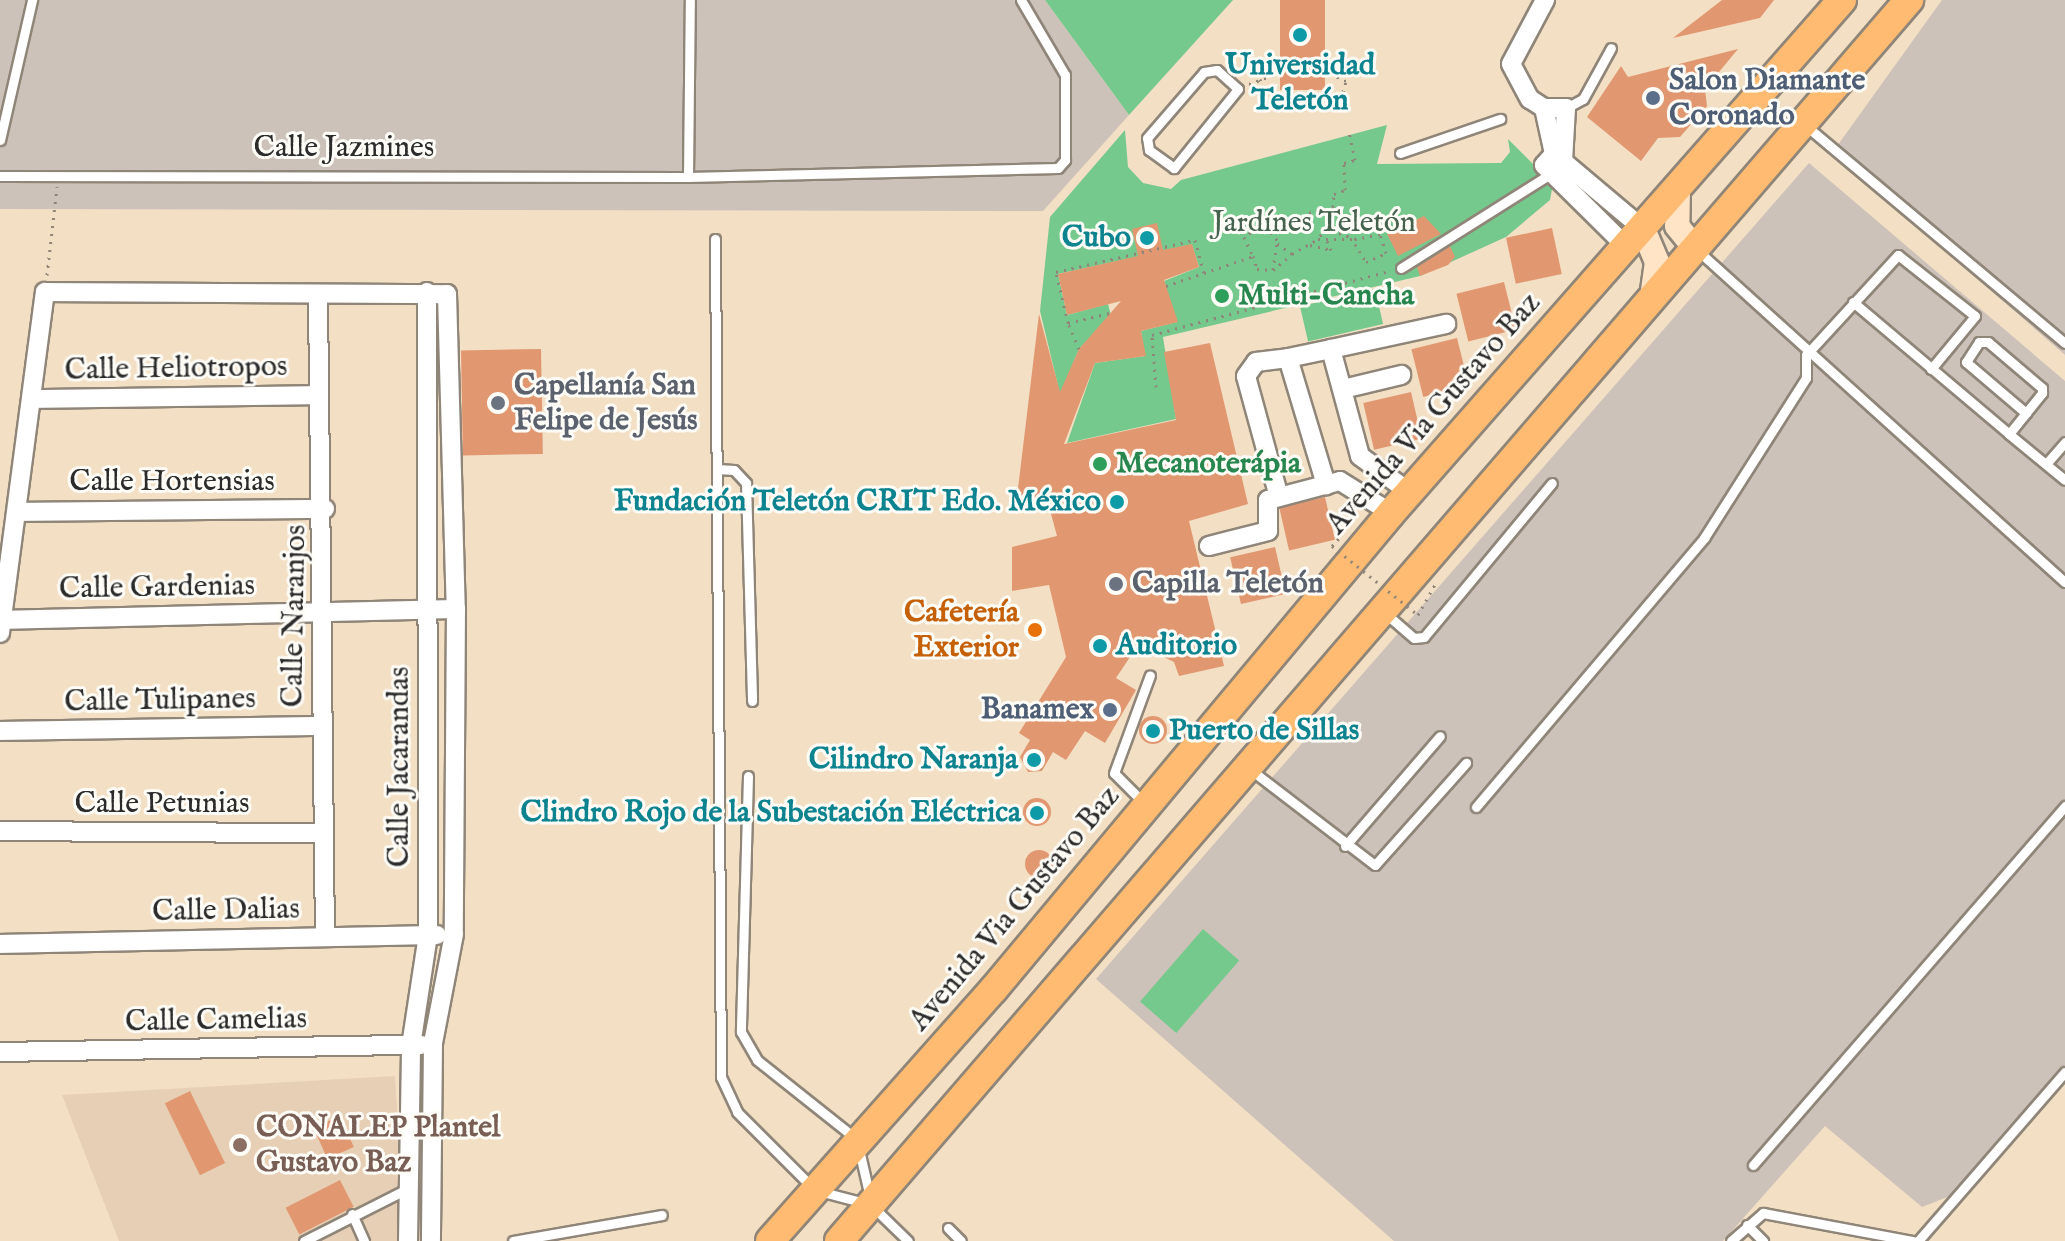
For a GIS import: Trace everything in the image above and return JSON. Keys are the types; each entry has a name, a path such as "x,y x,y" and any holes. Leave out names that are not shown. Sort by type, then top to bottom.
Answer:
{"main road":[{"name":"Avenida Via Gustavo Baz","path":"770,1241 861,1142 1400,502 1842,0"},
{"path":"839,1241 1380,608 1909,0"},
{"path":"1678,187 1677,226 1694,247"},
{"path":"1635,238 1657,262 1652,297"}],"street":[{"path":"1550,166 1566,108 1544,108 1521,88 1511,64 1540,8 1562,0"},
{"path":"1544,108 1550,166 1635,238"},
{"path":"1,626 34,399 45,292 318,295 427,292"},
{"name":"Calle Jacarandas","path":"408,1241 405,1190 411,1046 428,935 427,292 447,294 456,609 454,934 433,1043 431,1241"},
{"name":"Calle Naranjos","path":"318,295 325,509 321,726 325,937"},
{"path":"1279,497 1246,376 1256,362 1446,324"},
{"path":"1331,349 1360,456 1400,502"},
{"path":"1288,358 1326,485"},
{"path":"1343,389 1401,375"},
{"name":"Calle Heliotropos","path":"34,399 319,395"},
{"path":"1209,546 1268,531 1266,501 1326,485 1345,482 1400,502"},
{"name":"Calle Hortensias","path":"19,512 325,509"},
{"name":"Calle Gardenias","path":"1,626 456,609"},
{"name":"Calle Tulipanes","path":"0,731 321,726"},
{"name":"Calle Petunias","path":"0,831 324,833"},
{"name":"Calle Dalias","path":"0,944 454,934"},
{"name":"Calle Camelias","path":"0,1052 411,1046 433,1043"}],"lane":[{"path":"0,140 32,0"},
{"path":"688,177 690,0"},
{"name":"Calle Jazmines","path":"0,176 688,177 1058,168 1065,160 1065,75 1021,0"},
{"path":"1566,108 1583,99 1611,48"},
{"path":"1217,70 1238,89 1174,168 1149,150 1147,138 1204,72 1217,70"},
{"path":"1400,153 1500,119"},
{"path":"1802,123 2065,343"},
{"path":"1401,268 1550,166"},
{"path":"715,239 721,1077 737,1112 815,1190 872,1206"},
{"path":"1694,247 1806,355 2065,582"},
{"path":"1476,807 1704,538 1806,378 1806,355 1898,255 1974,313 1931,369"},
{"path":"1853,302 2065,480"},
{"path":"2009,434 2026,413 2042,388 1979,342 1967,356 1969,367 2026,413"},
{"path":"2046,464 2065,442"},
{"path":"717,469 734,470 746,483 752,701"},
{"path":"1380,608 1414,638 1424,637 1552,483"},
{"path":"1147,805 1114,773 1150,675"},
{"path":"1345,846 1440,736"},
{"path":"1246,765 1345,846 1375,865 1466,763"},
{"path":"748,776 741,1032 757,1060 861,1142 858,1164 872,1206 908,1241"},
{"path":"1753,1165 2065,806"},
{"path":"1731,1241 1747,1225 1769,1213 1916,1241 2065,1072"},
{"path":"304,1241 352,1214 405,1190"},
{"path":"352,1214 364,1241"},
{"path":"513,1241 662,1215"},
{"path":"1747,1225 1763,1241"},
{"path":"948,1228 961,1241"}],"path":[{"path":"1260,79 1265,92 1305,104 1343,92 1346,81 1320,69"},
{"path":"1238,89 1277,74"},
{"path":"1316,240 1355,241 1380,234 1386,253 1366,262 1355,241 1346,233 1333,207 1334,194 1345,190 1344,163 1355,160 1349,131"},
{"path":"45,292 59,175"},
{"path":"1309,213 1333,207"},
{"path":"1292,254 1277,243 1269,227 1254,225 1244,237 1257,269 1273,270 1292,254 1310,245 1323,229 1346,233"},
{"path":"1310,245 1331,250 1325,238"},
{"path":"1079,349 1068,323 1056,272 1195,240 1204,273"},
{"path":"1273,270 1277,243"},
{"path":"1166,286 1253,256"},
{"path":"1156,387 1152,335 1401,268"},
{"path":"1068,323 1110,313"},
{"path":"1343,533 1332,546 1418,615 1436,594"}],"shaded area":[{"path":"0,0 1045,0 1129,115 1043,211 0,209"},
{"path":"1942,0 2065,0 2065,355 1832,153"},
{"path":"1809,163 2065,381 2065,1065 1955,1194 1922,1207 1825,1126 1723,1241 1394,1241 1096,979"},
{"name":"CONALEP Plantel Gustavo Baz","path":"395,1076 405,1241 119,1241 62,1095"}],"green space":[{"path":"1045,0 1233,0 1129,115"},
{"name":"Jardínes Teletón","path":"1387,125 1377,164 1501,163 1510,152 1508,139 1553,184 1550,200 1506,237 1420,276 1163,337 1176,419 1067,443 1095,363 1145,356 1141,331 1177,322 1164,281 1199,267 1192,245 1058,274 1067,315 1108,304 1111,315 1079,349 1060,394 1040,311 1050,217 1125,130 1128,167 1143,183 1171,189 1181,180"},
{"path":"1375,289 1383,324 1308,341 1300,306"},
{"path":"1203,929 1239,960 1176,1033 1140,1001"}],"building":[{"name":"Universidad Teletón","path":"1280,0 1325,0 1325,90 1280,90"},
{"name":"Salon Diamante Coronado","path":"1722,0 1774,0 1760,18 1673,38"},
{"name":"Salon Diamante Coronado","path":"1738,49 1705,89 1707,106 1680,137 1658,138 1641,161 1587,117 1621,66 1628,77"},
{"path":"1424,216 1441,234 1398,256 1387,234"},
{"name":"Fundación Teletón CRIT Edo. México","path":"1157,223 1163,250 1192,244 1199,267 1164,280 1178,322 1141,331 1146,356 1095,363 1064,444 1176,420 1164,352 1210,343 1248,504 1189,521 1224,666 1179,676 1174,662 1138,645 1116,678 1136,690 1105,743 1085,731 1066,760 1053,752 1042,771 1028,772 1020,757 1030,740 1019,733 1066,657 1049,585 1012,591 1012,547 1057,536 1047,499 1016,505 1039,314 1060,392 1079,349 1121,301 1067,315 1058,274 1138,256 1132,229"},
{"path":"1552,228 1562,274 1516,284 1506,238"},
{"path":"1450,246 1455,257 1448,265 1420,276 1417,267"},
{"path":"1504,282 1516,330 1468,341 1456,294"},
{"path":"1457,338 1469,386 1423,397 1411,349"},
{"name":"Capellanía San Felipe de Jesús","path":"541,349 543,454 463,455 461,350"},
{"path":"1411,392 1422,439 1374,450 1363,403"},
{"path":"1325,497 1335,540 1289,550 1279,508"},
{"path":"1275,547 1286,594 1241,604 1230,557"},
{"name":"Puerto de Sillas","path":"1153,716 1163,720 1167,730 1163,740 1153,744 1143,740 1139,730 1143,720"},
{"name":"Clindro Rojo de la Subestación Eléctrica","path":"1037,798 1047,802 1051,812 1047,822 1037,826 1027,822 1023,812 1027,802"},
{"path":"1039,850 1049,854 1053,864 1049,874 1039,878 1029,874 1025,864 1029,854"},
{"path":"190,1091 225,1163 200,1175 165,1103"},
{"path":"340,1116 354,1147 327,1159 314,1128"},
{"path":"340,1180 354,1207 299,1234 286,1208"}],"place":[{"name":"Universidad Teletón","path":"1300,35"},
{"name":"Salon Diamante Coronado","path":"1653,98"},
{"name":"Cubo","path":"1147,238"},
{"name":"Multi-Cancha","path":"1222,296"},
{"name":"Capellanía San Felipe de Jesús","path":"498,403"},
{"name":"Mecanoterápia","path":"1100,464"},
{"name":"Fundación Teletón CRIT Edo. México","path":"1117,502"},
{"name":"Capilla Teletón","path":"1116,584"},
{"name":"Cafetería Exterior","path":"1035,630"},
{"name":"Auditorio","path":"1100,646"},
{"name":"Banamex","path":"1110,710"},
{"name":"Puerto de Sillas","path":"1153,731"},
{"name":"Cilindro Naranja","path":"1034,760"},
{"name":"Clindro Rojo de la Subestación Eléctrica","path":"1037,813"},
{"name":"CONALEP Plantel Gustavo Baz","path":"240,1145"}]}
